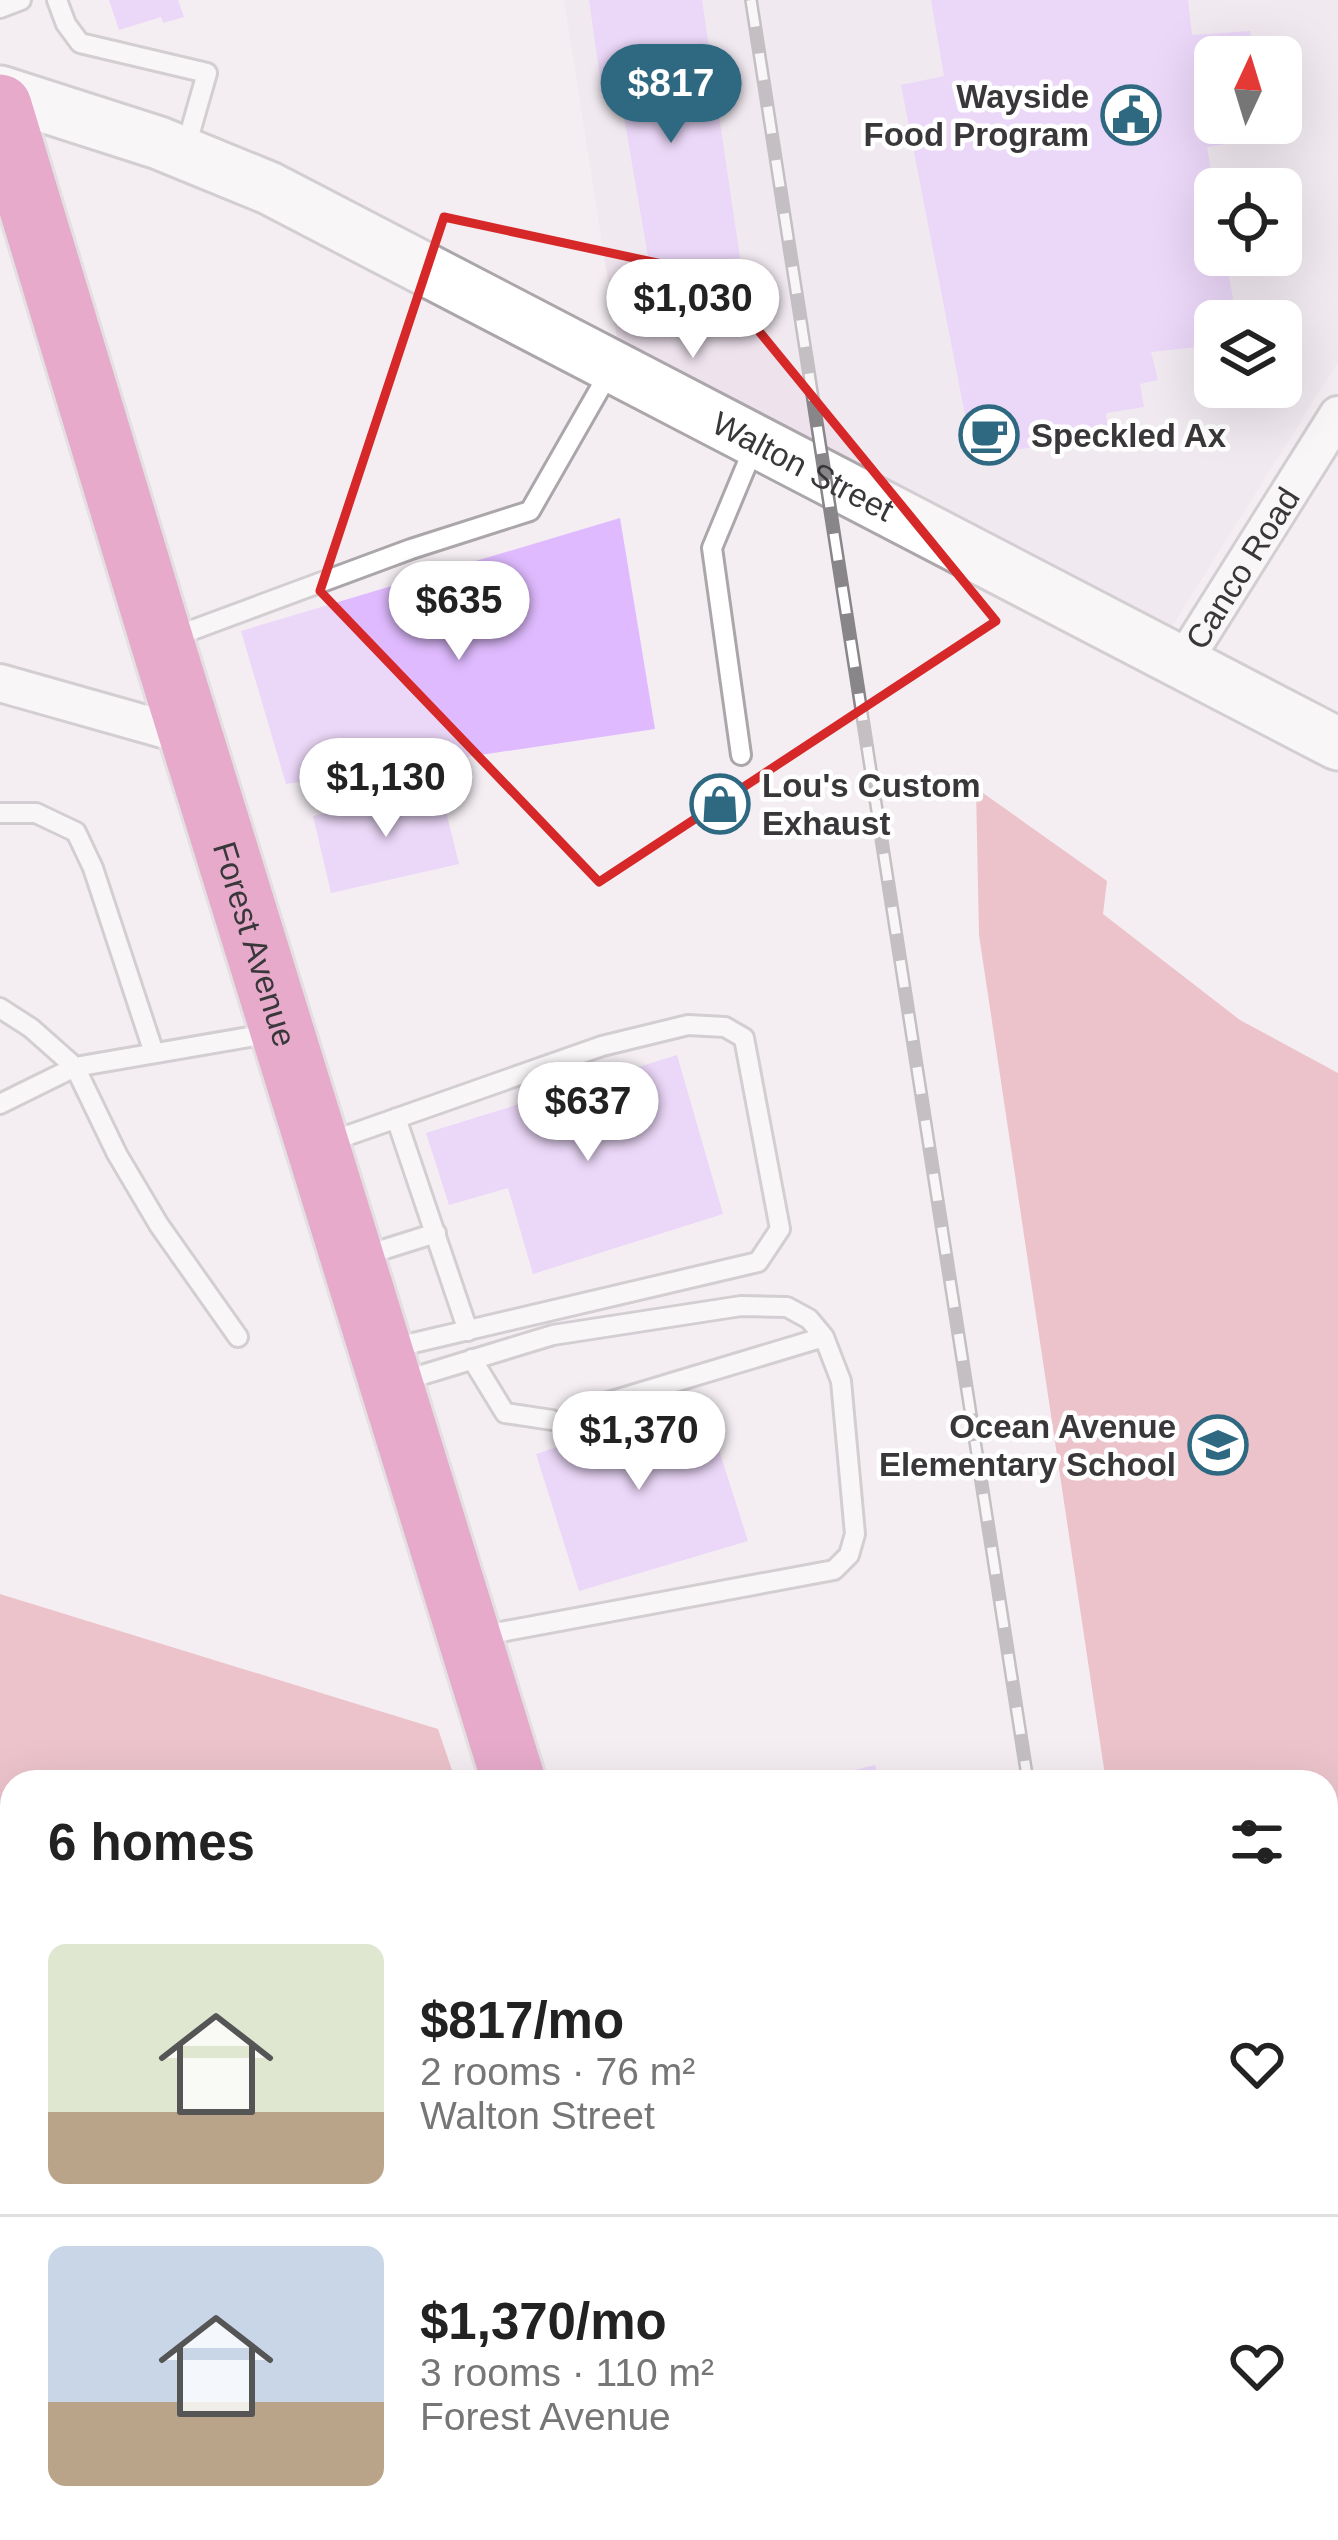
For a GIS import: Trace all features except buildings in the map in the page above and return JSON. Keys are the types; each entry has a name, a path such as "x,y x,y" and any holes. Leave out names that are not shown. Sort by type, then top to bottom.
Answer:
{"highway":[{"name":"Forest Avenue","path":"0,106 510,1770"}],"street":[{"name":"Walton Street","path":"0,92 269,188 1338,744"},
{"name":"Canco Road","path":"1183,662 1338,415"},
{"path":"0,683 191,736"}],"lane":[{"path":"0,8 21,0"},
{"path":"57,0 80,43 207,74 184,154"},
{"path":"162,642 411,549 530,511 613,367"},
{"path":"741,755 712,548 756,443"},
{"path":"0,813 36,813 76,832 93,868 154,1054"},
{"path":"0,1008 76,1067 117,1154 159,1225 238,1337"},
{"path":"318,1145 602,1046 688,1025 725,1028 744,1038 780,1229 758,1262 468,1331 387,1367"},
{"path":"0,1104 76,1067 283,1031"},
{"path":"396,1118 468,1331"},
{"path":"353,1259 436,1233"},
{"path":"387,1367 472,1359 553,1335 741,1306 788,1307 809,1319 824,1337 841,1381 855,1534 849,1555 834,1570 469,1638"},
{"path":"595,1406 824,1337"},
{"path":"472,1359 506,1412 552,1420"}],"highlighted area":[{"path":"444,217 713,275 996,621 599,882 320,591"}],"shaded area":[{"path":"564,0 1338,0 1338,362 1171,628 617,339"},
{"name":"Ocean Avenue Elementary School","path":"976,788 1107,881 1103,914 1240,1020 1338,1073 1338,1770 1104,1770 979,935"},
{"path":"0,1594 438,1729 452,1770 0,1770"}],"railway":[{"path":"751,0 1026,1770"}],"place":[{"name":"Wayside Food Program","path":"1131,115"},
{"name":"Speckled Ax","path":"989,435"},
{"name":"Lou's Custom Exhaust","path":"720,804"},
{"name":"Ocean Avenue Elementary School","path":"1218,1445"}]}
